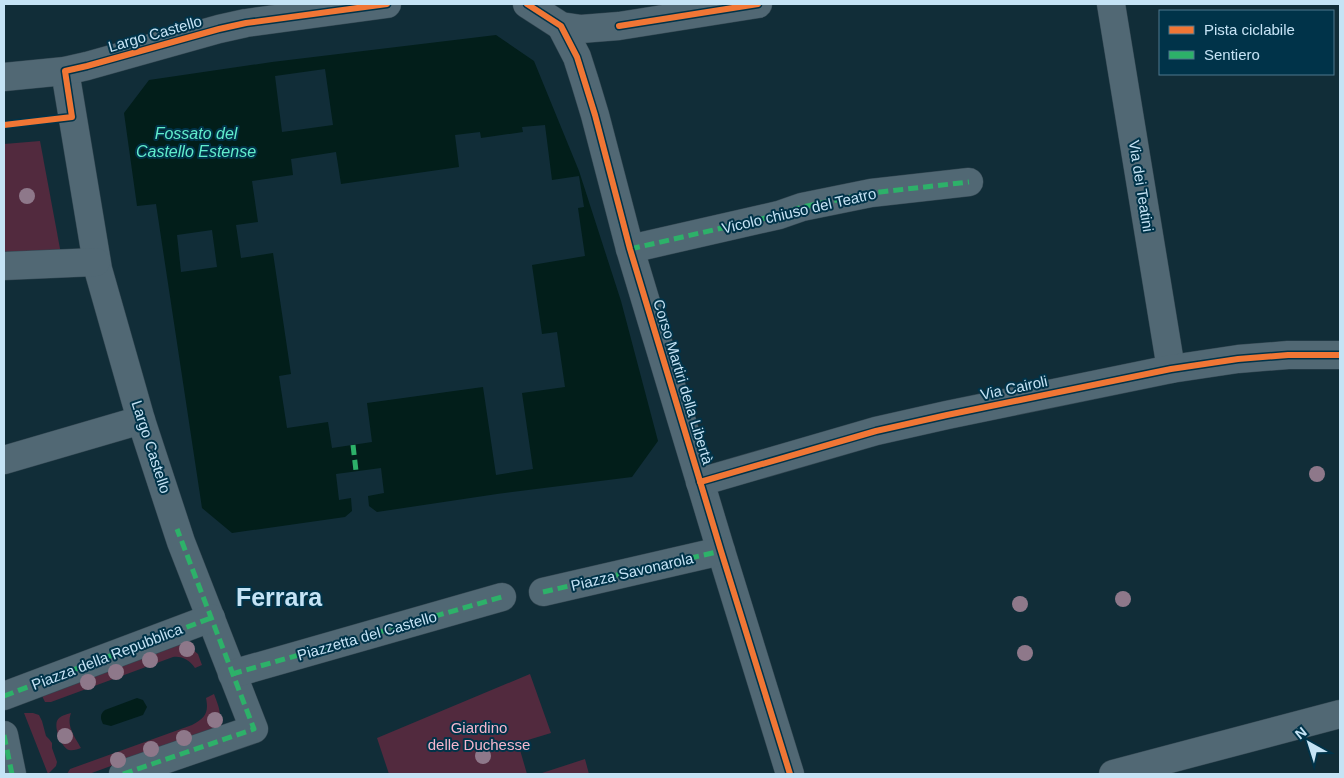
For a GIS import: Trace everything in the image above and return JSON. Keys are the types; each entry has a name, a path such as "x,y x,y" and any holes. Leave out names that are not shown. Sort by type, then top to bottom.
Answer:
{"street":[{"name":"Largo Castello","path":"211,618 177,529 141,420 96,262 65,71 219,29 263,12 387,4"},
{"path":"527,4 561,26 581,29 619,26 758,4"},
{"name":"Via dei Teatini","path":"1111,4 1170,369"},
{"name":"Corso Martiri della Libertà","path":"561,26 577,58 585,82 630,249 790,774"},
{"path":"4,77 65,71"},
{"name":"Vicolo chiuso del Teatro","path":"630,249 779,215 802,207 871,193 969,182"},
{"path":"4,266 96,262"},
{"name":"Via Cairoli","path":"700,482 876,431 1170,369 1238,359 1340,355"},
{"path":"4,460 141,420"},
{"name":"Piazza Savonarola","path":"543,592 721,552"},
{"name":"Piazzetta del Castello","path":"232,674 502,597"},
{"path":"123,774 254,729 211,618"},
{"name":"Piazza della Repubblica","path":"4,696 211,618"},
{"path":"1114,774 1340,714"},
{"path":"4,735 12,774"}],"green space":[{"path":"40,141 61,254 4,256 4,144"},
{"path":"183,642 198,654 202,665 195,668 186,659 173,657 51,702 45,702 41,694"},
{"name":"Giardino delle Duchesse","path":"530,674 551,733 518,743 527,774 389,774 377,738"},
{"path":"214,694 220,717 212,729 89,774 67,774 70,769 192,725 205,714 207,708 206,698"},
{"path":"24,713 39,715 46,736 52,743 57,762 56,766 48,774"},
{"path":"71,713 70,727 81,748 69,750 61,742 56,724 59,718"},
{"name":"Giardino delle Duchesse","path":"585,759 589,774 539,774"}],"water":[{"name":"Fossato del Castello Estense","path":"496,35 534,61 579,171 621,301 658,441 632,477 497,494 377,512 369,506 368,496 384,493 381,468 336,474 339,500 351,498 352,511 345,517 232,533 202,508 156,204 137,206 124,113 149,80 272,62","holes":["325,69 333,125 282,132 275,76","545,125 552,180 579,176 584,207 578,208 585,256 532,265 542,334 557,332 565,387 522,393 533,469 496,475 483,387 367,403 372,442 332,448 328,422 287,428 279,376 291,374 273,253 241,258 236,225 258,222 252,181 293,175 291,159 336,152 341,184 459,167 455,135 480,132 481,138 523,132 522,127","212,230 217,267 181,272 177,235"]},
{"path":"137,698 143,700 147,707 143,715 111,726 103,724 101,716 105,710"}],"marked path":[{"path":"630,249 779,215 802,207 871,193 969,182"},
{"path":"353,445 356,471"},
{"path":"123,774 254,729 177,529"},
{"path":"543,592 721,551"},
{"path":"232,674 502,597"},
{"path":"4,696 211,618"},
{"path":"4,735 12,774"}],"cycle path":[{"path":"4,125 72,117 65,71 246,23 387,4"},
{"path":"527,4 561,26 577,57 595,115 630,249 790,774"},
{"path":"619,26 758,4"},
{"path":"700,482 876,431 1171,369 1238,359 1288,355 1340,355"}],"district":[{"name":"Ferrara","path":"279,597"}]}
